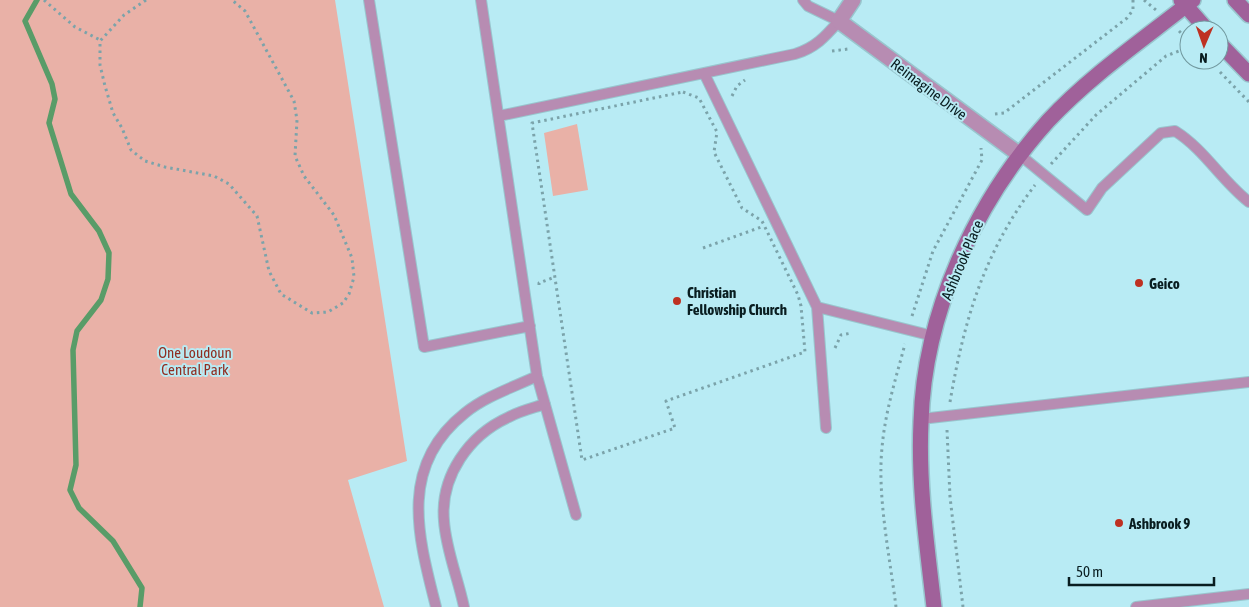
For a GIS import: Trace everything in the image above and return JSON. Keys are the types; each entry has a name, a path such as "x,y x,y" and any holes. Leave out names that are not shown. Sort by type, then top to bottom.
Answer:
{"street":[{"path":"839,21 854,0"},
{"path":"1235,0 1249,15"},
{"path":"1187,2 1200,20"},
{"name":"Ashbrook Place","path":"934,607 921,478 921,420 933,336 950,283 985,208 1020,155 1077,93 1187,2"},
{"name":"Reimagine Drive","path":"839,21 1020,155"},
{"path":"1229,53 1249,74"}],"lane":[{"path":"369,0 424,347 530,326"},
{"path":"481,0 537,376 576,515"},
{"path":"499,116 809,50 821,42 839,21 808,6 803,0"},
{"path":"704,73 817,307 826,428"},
{"path":"1020,155 1088,210 1102,188 1161,133 1175,131 1188,139 1235,191 1249,202"},
{"path":"817,307 933,336"},
{"path":"436,607 418,526 418,496 425,468 442,436 466,412 501,392 537,376"},
{"path":"921,420 1249,382"},
{"path":"464,607 444,520 446,487 459,459 480,435 508,417 545,404"},
{"path":"1136,607 1202,603 1249,594"}],"path":[{"path":"146,0 124,15 100,40 100,65 104,86 113,113 122,128 131,150 145,161 165,167 214,176 228,184 245,200 256,216 269,271 281,294 312,313 328,312 343,303 349,294 354,278 352,258 334,215 304,176 296,156 297,120 294,101 245,11 232,0"},
{"path":"45,1 75,27 100,40"},
{"path":"828,54 834,50 846,49 854,51"},
{"path":"963,607 950,497 947,416 960,346 975,296 997,243 1025,199 1044,174 1096,115 1166,56 1179,50"},
{"path":"1219,70 1249,102"},
{"path":"710,118 735,106 732,96 737,86 746,79"},
{"path":"582,460 532,123 683,92 699,98 717,132 714,152 742,208 762,221 798,294 801,306 805,352"},
{"path":"703,248 764,226"},
{"path":"540,292 539,283 555,277"},
{"path":"576,462 674,428 666,401 805,352 835,350 841,335 849,332 858,334"},
{"path":"899,347 903,351"}],"green space":[{"name":"One Loudoun Central Park","path":"0,0 335,0 407,461 348,480 384,607 0,607"},
{"path":"577,124 588,190 553,196 544,133"}],"waterway":[{"path":"37,0 25,21 52,84 55,99 49,123 71,194 99,231 109,253 108,279 101,300 77,331 73,350 76,465 70,490 79,508 113,541 142,588 140,607"}],"place":[{"name":"Geico","path":"1139,283"},
{"name":"Christian Fellowship Church","path":"677,301"},
{"name":"Ashbrook 9","path":"1119,523"}]}
